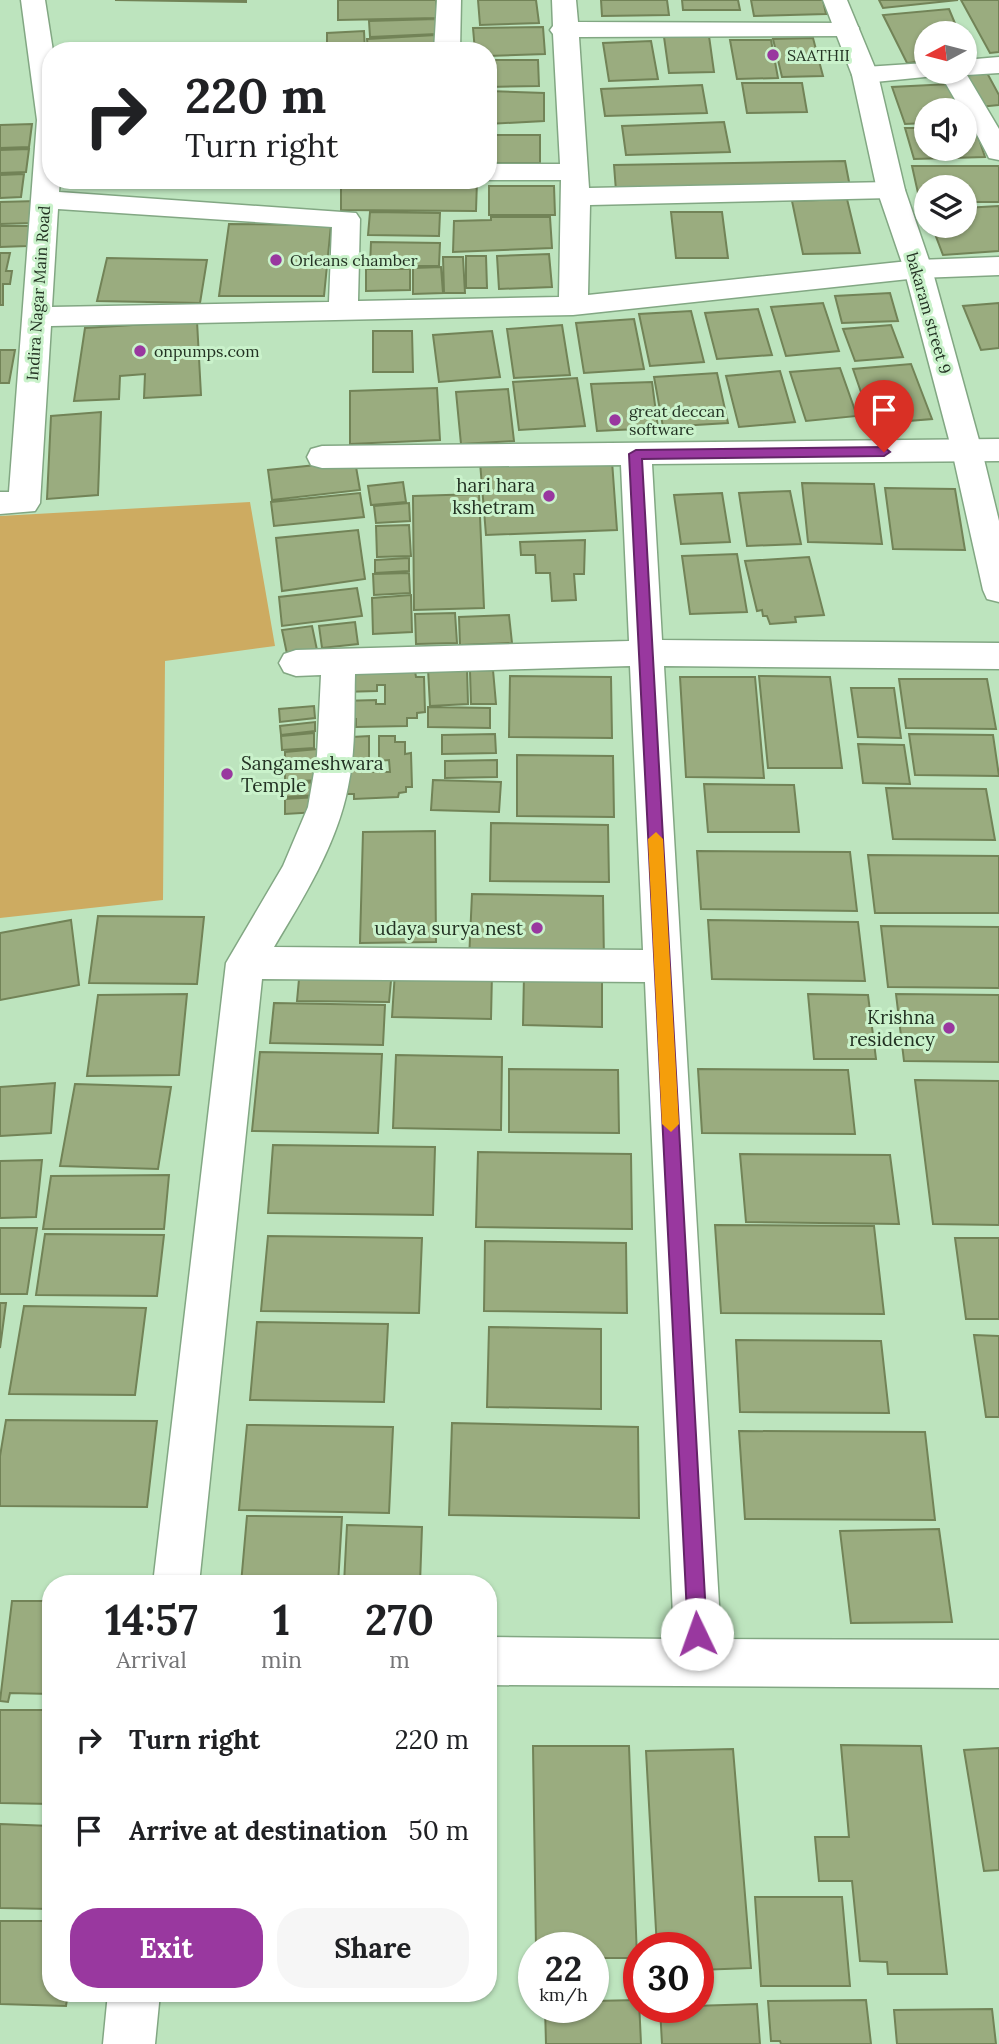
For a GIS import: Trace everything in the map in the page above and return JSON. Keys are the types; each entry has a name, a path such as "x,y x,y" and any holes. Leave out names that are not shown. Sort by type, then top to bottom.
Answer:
{"street":[{"name":"Indira Nagar Main Road","path":"33,0 42,64"},
{"path":"447,42 449,0"},
{"path":"564,0 563,30 574,184 573,306"},
{"name":"bakaram street 9","path":"835,0 866,75 891,190 918,269 967,451 999,590"},
{"path":"563,30 846,28"},
{"path":"977,67 999,65"},
{"path":"866,75 914,72"},
{"path":"959,84 999,152"},
{"path":"497,173 574,184 891,190"},
{"name":"Indira Nagar Main Road","path":"12,503 36,317 46,189"},
{"path":"45,200 346,219 343,310"},
{"path":"36,317 573,306 918,269 999,266"},
{"path":"322,457 999,450"},
{"path":"636,454 699,1662"},
{"path":"296,663 646,653 999,656"},
{"path":"177,1575 245,963 280,903 318,828 331,786 339,662"},
{"path":"245,963 662,966"},
{"path":"497,1661 999,1664"},
{"path":"129,2044 133,2002"}],"shaded area":[{"path":"250,502 275,646 165,661 163,900 0,918 0,516"}],"building":[{"path":"115,0 246,0 246,2"},
{"path":"338,0 436,0 437,18 338,20"},
{"path":"478,0 536,0 539,23 480,25"},
{"path":"601,0 667,0 669,15 602,16"},
{"path":"682,0 738,0 740,10 683,10"},
{"path":"751,0 823,0 826,14 754,16"},
{"path":"879,0 958,0 883,8"},
{"path":"961,0 999,0 999,52 990,53 977,29 977,21 972,21"},
{"path":"949,9 954,21 914,21 914,62 907,63 883,15"},
{"path":"436,19 437,34 370,37 369,21"},
{"path":"543,27 545,54 497,56 497,42 474,42 473,28"},
{"path":"364,31 365,42 327,42 327,33"},
{"path":"436,35 436,42 367,42 367,39"},
{"path":"709,36 714,72 669,73 664,37"},
{"path":"813,38 823,76 782,77 773,39"},
{"path":"730,40 771,40 778,78 737,79"},
{"path":"651,41 658,79 609,81 603,43"},
{"path":"497,60 538,60 539,86 497,87"},
{"path":"986,71 999,95 999,105 979,107 977,98 974,98 967,84 977,84 977,72"},
{"path":"742,83 802,83 807,112 747,113"},
{"path":"950,84 955,98 914,98 914,124 905,124 892,87"},
{"path":"702,85 707,113 605,116 601,89"},
{"path":"497,91 544,93 544,121 497,124"},
{"path":"724,122 730,152 626,155 622,126"},
{"path":"32,124 29,147 0,148 0,125"},
{"path":"905,128 914,128 914,159"},
{"path":"977,133 985,157 977,157"},
{"path":"497,135 540,135 540,163 497,163"},
{"path":"29,149 26,172 0,173 0,150"},
{"path":"845,161 850,187 616,191 614,165"},
{"path":"912,166 999,166 999,202 977,202 977,175 914,175"},
{"path":"24,174 21,197 0,198 0,175"},
{"path":"497,186 554,186 555,215 489,215 489,189 497,189"},
{"path":"341,189 477,189 476,211 341,210"},
{"path":"847,199 860,253 803,254 792,201"},
{"path":"36,201 33,223 0,224 0,202"},
{"path":"999,206 999,251 943,255 937,238 977,238 977,207"},
{"path":"370,212 440,213 439,236 368,235"},
{"path":"671,212 722,212 728,258 676,258"},
{"path":"491,217 550,217 552,248 453,252 454,221 491,220"},
{"name":"Orleans chamber","path":"229,224 331,225 324,296 219,296"},
{"path":"0,226 31,226 27,246 0,247"},
{"path":"371,242 440,243 439,266 370,266"},
{"path":"0,253 10,253 6,271 12,271 10,284 3,284 3,305 0,305"},
{"path":"549,254 552,287 499,289 497,256"},
{"path":"466,256 486,256 487,288 466,288"},
{"path":"443,257 463,257 465,293 444,293"},
{"path":"107,258 207,260 200,303 97,301"},
{"path":"441,267 443,293 413,294 413,268"},
{"path":"366,269 410,269 410,290 366,291"},
{"path":"890,293 898,321 842,323 835,296"},
{"path":"823,303 839,351 786,356 771,307"},
{"path":"999,303 999,348 981,350 963,306"},
{"path":"758,309 772,355 717,359 705,313"},
{"path":"691,311 704,362 650,366 639,314"},
{"path":"634,319 644,369 584,373 576,323"},
{"name":"onpumps.com","path":"197,321 201,395 144,398 145,374 120,376 119,399 74,401 85,328"},
{"path":"562,325 570,375 514,378 507,329"},
{"path":"891,325 903,357 855,361 843,329"},
{"path":"373,331 412,331 413,372 373,372"},
{"path":"492,331 500,377 439,382 433,335"},
{"path":"0,350 15,350 9,383 0,383"},
{"path":"911,364 932,419 872,424 853,369"},
{"path":"840,368 857,416 806,421 790,372"},
{"path":"780,371 795,422 739,427 726,376"},
{"path":"717,373 728,423 663,427 654,377"},
{"path":"577,378 585,426 519,430 513,382"},
{"path":"652,382 658,428 597,431 591,384"},
{"path":"437,388 440,440 350,444 350,391"},
{"path":"508,389 514,441 461,444 456,392"},
{"path":"101,412 98,495 47,499 51,416"},
{"path":"355,461 360,490 272,500 268,470"},
{"name":"hari hara kshetram","path":"612,461 617,530 486,535 480,462"},
{"path":"403,482 406,502 371,505 368,486"},
{"path":"802,483 874,484 882,544 808,542"},
{"path":"885,488 955,489 965,550 893,549"},
{"path":"790,491 801,544 747,546 739,493"},
{"path":"360,493 364,517 274,526 271,502"},
{"path":"722,493 730,542 681,544 674,495"},
{"path":"479,494 484,608 414,610 413,496"},
{"path":"409,503 410,521 376,523 374,506"},
{"path":"409,525 411,556 377,557 376,526"},
{"path":"358,530 365,579 282,591 276,538"},
{"path":"585,540 584,574 574,574 576,600 552,601 550,573 536,573 535,555 521,555 520,542"},
{"path":"737,554 747,612 690,614 682,556"},
{"path":"809,557 824,615 795,617 796,622 770,624 767,616 763,616 762,610 757,611 745,561"},
{"path":"409,558 409,571 375,573 375,560"},
{"path":"409,573 410,593 374,595 373,574"},
{"path":"357,588 362,616 282,626 279,597"},
{"path":"411,595 412,632 373,634 372,598"},
{"path":"455,613 457,643 416,644 415,614"},
{"path":"509,615 512,643 460,645 459,617"},
{"path":"355,622 358,644 322,648 319,626"},
{"path":"312,626 317,650 287,654 282,630"},
{"path":"467,668 468,704 430,706 428,669"},
{"path":"493,670 496,704 471,704 470,671"},
{"path":"415,671 416,677 424,677 425,712 417,713 417,718 407,718 407,726 356,727 356,719 348,719 342,701 376,700 376,704 385,704 385,685 377,685 377,691 342,692 342,673"},
{"path":"510,676 611,677 612,738 509,737"},
{"path":"759,676 830,677 842,768 768,768"},
{"path":"680,677 755,677 764,778 686,777"},
{"path":"899,679 987,679 996,729 906,728"},
{"path":"851,688 894,688 901,738 858,737"},
{"path":"314,706 315,718 280,722 279,709"},
{"path":"428,707 490,708 490,728 428,727"},
{"path":"315,722 315,731 281,735 280,726"},
{"path":"314,733 314,748 282,750 281,736"},
{"path":"495,734 496,753 442,754 442,735"},
{"path":"909,734 993,735 999,776 915,775"},
{"path":"369,736 369,761 362,761 362,772 390,772 389,760 379,761 379,736 395,736 395,742 405,742 405,754 411,753 412,787 406,787 406,792 399,793 398,797 354,799 354,794 344,794 352,737"},
{"path":"858,744 904,745 910,784 863,783"},
{"path":"318,749 319,762 285,764 285,752"},
{"path":"517,755 613,756 614,817 517,816"},
{"path":"497,760 497,777 445,778 445,761"},
{"path":"319,765 319,780 285,782 285,766"},
{"path":"433,780 501,782 499,812 431,810"},
{"path":"319,782 319,795 285,797 285,784"},
{"path":"704,784 794,785 799,832 708,832"},
{"path":"886,788 986,789 995,840 893,839"},
{"path":"318,797 318,812 285,814 285,799"},
{"path":"491,823 608,825 609,882 490,881"},
{"path":"435,831 436,942 360,943 363,832"},
{"path":"697,851 850,852 857,911 701,909"},
{"path":"868,855 999,856 999,913 875,913"},
{"name":"udaya surya nest","path":"472,894 603,896 604,962 469,960"},
{"path":"98,916 204,917 197,984 89,983"},
{"path":"71,920 79,985 0,1000 0,933"},
{"path":"708,920 858,922 865,981 712,979"},
{"path":"881,926 999,927 999,988 888,987"},
{"path":"300,968 392,970 389,1002 297,1001"},
{"path":"395,972 492,973 491,1019 392,1017"},
{"path":"524,975 602,977 602,1027 523,1025"},
{"path":"187,994 179,1075 87,1076 98,995"},
{"path":"808,994 868,995 876,1059 814,1059"},
{"name":"Krishna residency","path":"896,994 999,995 999,1062 904,1061"},
{"path":"274,1003 385,1005 383,1045 270,1043"},
{"path":"260,1052 382,1054 378,1133 252,1131"},
{"path":"396,1055 502,1057 501,1130 393,1128"},
{"path":"509,1069 618,1070 619,1133 509,1132"},
{"path":"698,1069 848,1070 855,1134 702,1133"},
{"path":"915,1080 999,1081 999,1225 933,1224"},
{"path":"55,1083 51,1133 0,1136 0,1087"},
{"path":"75,1084 171,1087 158,1169 60,1166"},
{"path":"273,1145 435,1147 433,1215 268,1213"},
{"path":"478,1152 631,1154 632,1229 476,1227"},
{"path":"740,1154 890,1155 899,1224 746,1222"},
{"path":"42,1160 36,1217 0,1218 0,1161"},
{"path":"169,1175 164,1229 43,1229 51,1176"},
{"path":"715,1225 874,1226 884,1314 721,1313"},
{"path":"0,1228 37,1228 27,1294 0,1294"},
{"path":"45,1234 164,1235 157,1296 36,1295"},
{"path":"268,1236 422,1238 419,1313 261,1311"},
{"path":"955,1238 999,1238 999,1319 966,1319"},
{"path":"485,1241 626,1243 627,1313 484,1311"},
{"path":"0,1303 6,1303 0,1348"},
{"path":"24,1306 146,1308 135,1395 9,1394"},
{"path":"257,1322 388,1324 384,1402 250,1400"},
{"path":"489,1327 601,1329 601,1409 487,1407"},
{"path":"974,1335 999,1336 999,1417 986,1417"},
{"path":"736,1340 881,1341 889,1413 740,1412"},
{"path":"6,1420 157,1421 147,1507 0,1506 0,1456"},
{"path":"452,1423 638,1427 639,1518 449,1515"},
{"path":"247,1425 393,1427 389,1513 239,1510"},
{"path":"739,1431 925,1432 935,1520 745,1519"},
{"path":"247,1516 342,1517 339,1575 242,1575"},
{"path":"347,1525 422,1527 420,1575 344,1575"},
{"path":"939,1529 952,1622 851,1623 840,1531"},
{"path":"12,1601 42,1601 42,1694 10,1693 8,1702 0,1701"},
{"path":"0,1710 42,1710 42,1804 0,1803"},
{"path":"841,1745 921,1746 947,1974 888,1974 887,1962 860,1961 852,1881 819,1881 815,1837 849,1837"},
{"path":"533,1746 629,1746 636,1932 623,1932 623,1958 609,1958 609,1932 536,1932"},
{"path":"999,1748 999,1870 984,1871 964,1750"},
{"path":"733,1749 751,1968 714,1969 714,1932 656,1932 646,1751"},
{"path":"0,1824 42,1826 42,1909 0,1908"},
{"path":"755,1897 842,1897 850,1986 761,1986"},
{"path":"0,1921 42,1921 42,2002 67,2002 66,2006 0,2004"},
{"path":"623,2000 623,2023 640,2023 641,2044 546,2044 545,2023 609,2023 609,2001"},
{"path":"866,2000 871,2044 781,2044 780,2041 771,2041 768,2001"},
{"path":"757,2004 760,2044 662,2044 661,2023 714,2023 714,2005"},
{"path":"992,2009 996,2044 897,2044 894,2010"}],"slow traffic":[{"path":"656,839 671,1124"}],"place":[{"name":"SAATHII","path":"773,55"},
{"name":"Orleans chamber","path":"276,260"},
{"name":"onpumps.com","path":"140,351"},
{"name":"great deccan software","path":"615,420"},
{"name":"hari hara kshetram","path":"549,496"},
{"name":"Sangameshwara Temple","path":"227,774"},
{"name":"udaya surya nest","path":"537,928"},
{"name":"Krishna residency","path":"949,1028"}],"route":[{"path":"697,1634 636,454 884,452"}]}
